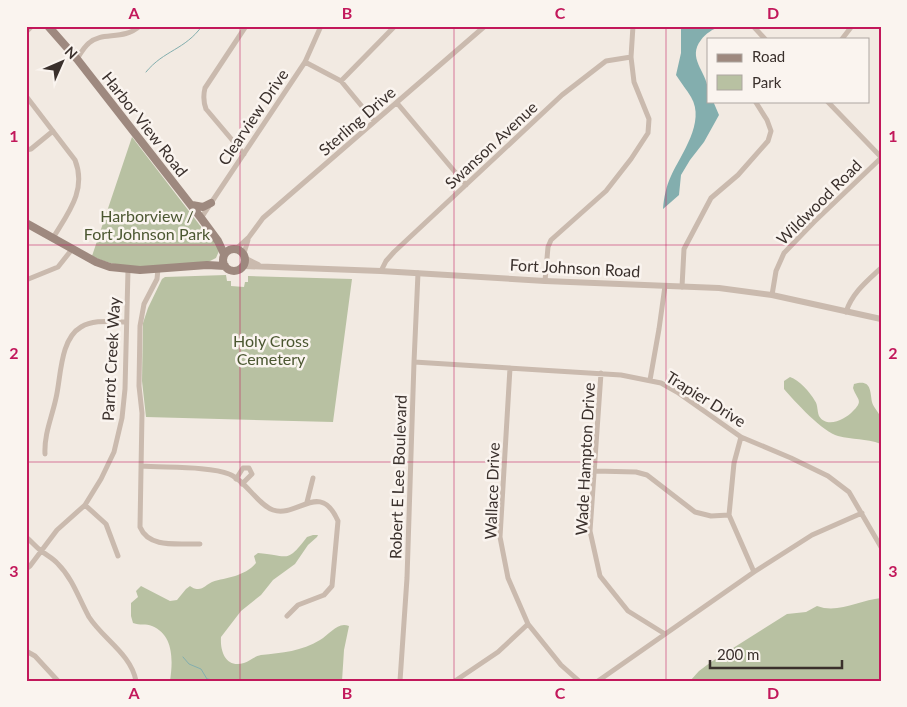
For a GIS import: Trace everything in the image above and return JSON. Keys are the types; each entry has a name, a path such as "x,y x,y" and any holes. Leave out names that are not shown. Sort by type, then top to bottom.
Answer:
{"main road":[{"name":"Harbor View Road","path":"48,26 77,59 201,218 218,241 224,256"},
{"path":"191,205 204,207 210,203"},
{"path":"26,223 103,265 128,270 207,265 225,266 229,270 235,271 240,270 245,260 234,249 207,265"},
{"name":"Harbor View Road","path":"218,241 234,249"},
{"path":"224,256 225,266"}],"street":[{"path":"26,32 32,26"},
{"path":"77,59 89,42 100,37 125,35 140,26"},
{"path":"244,154 206,109 203,96 205,88 246,26"},
{"name":"Clearview Drive","path":"201,218 305,62 321,26"},
{"path":"341,81 395,26"},
{"name":"Sterling Drive","path":"234,249 249,237 263,218 485,26"},
{"path":"545,281 548,246 551,240 606,191 648,133 649,119 634,82 631,56 633,26"},
{"path":"753,26 764,38"},
{"path":"843,38 852,26"},
{"name":"Swanson Avenue","path":"381,271 390,256 562,95 606,61 631,56"},
{"path":"305,62 341,81 374,121"},
{"path":"26,96 75,160 79,170 79,191 53,238"},
{"path":"682,287 684,249 712,198 738,175 768,141 771,131 767,120 756,102"},
{"path":"828,102 881,158"},
{"path":"397,103 466,185"},
{"path":"26,150 31,149 53,132"},
{"name":"Wildwood Road","path":"772,295 776,271 784,252 881,158"},
{"name":"Sterling Drive","path":"245,260 249,237"},
{"path":"26,280 58,267 73,248"},
{"name":"Fort Johnson Road","path":"245,260 264,267 718,288 772,295 881,320"},
{"path":"846,312 860,288 881,268"},
{"path":"158,269 157,280 144,304 140,326 141,466 139,522 144,534 155,542 200,544"},
{"name":"Parrot Creek Way","path":"26,569 57,530 84,505 101,480 114,452 122,418 125,389 128,270"},
{"name":"Robert E Lee Boulevard","path":"400,681 407,578 418,273"},
{"path":"650,380 665,286"},
{"path":"46,454 44,442 56,398 63,356 73,334 82,326 93,322 126,322"},
{"name":"Trapier Drive","path":"414,362 621,374 650,380 677,392 741,436 828,476 849,492 881,547"},
{"name":"Wallace Drive","path":"510,368 500,538 508,578 528,624 560,665 578,681"},
{"name":"Wade Hampton Drive","path":"601,373 590,531 600,576 628,611 665,634"},
{"path":"741,436 734,463 729,515 754,572"},
{"path":"141,466 207,470 229,474 270,509 282,512 307,502 318,501 334,512 338,520 332,586 324,596 298,606 287,616"},
{"path":"236,479 242,468 249,468 252,474 242,484"},
{"path":"595,471 636,472 647,475 695,512 711,516 729,515"},
{"path":"307,502 312,478"},
{"path":"84,505 106,524 118,556"},
{"path":"598,681 754,572 812,535 862,513"},
{"path":"26,537 65,572 89,616 129,662 134,670 136,681"},
{"path":"455,681 498,652 528,624"},
{"path":"26,651 34,656 58,681"}],"green space":[{"name":"Harborview / Fort Johnson Park","path":"132,137 205,232 214,240 219,251 216,258 208,262 134,267 106,262 92,256"},
{"name":"Holy Cross Cemetery","path":"226,275 227,281 231,281 231,286 244,287 245,282 248,282 248,276 352,279 333,422 146,417 142,381 143,323 162,279 165,277"},
{"path":"790,377 801,384 810,394 816,403 819,416 827,422 841,420 850,414 859,402 853,388 854,384 867,384 873,404 881,419 881,444 838,436 825,429 784,389 784,381"},
{"path":"318,535 308,545 295,564 273,580 261,595 241,611 221,637 222,648 225,658 229,661 238,664 244,663 259,656 306,647 320,640 341,625 349,626 344,650 342,681 170,681 172,665 170,649 165,636 152,626 133,623 131,603 138,597 136,591 141,586 170,601 177,600 190,586 200,589 212,582 246,571 256,563 254,556 258,553 281,556 290,555 295,552 307,537"},
{"path":"881,598 881,681 690,681 711,662 787,614 806,612 817,606 841,608"}],"water":[{"path":"681,26 720,26 703,38 697,47 696,53 698,64 707,82 707,102 713,102 719,115 704,142 681,175 679,195 663,209 668,184 686,148 696,117 691,97 676,75 681,53"}],"waterway":[{"path":"146,72 160,59 189,40 202,26"},
{"path":"183,657 189,664 201,669 207,679 220,681"}]}
